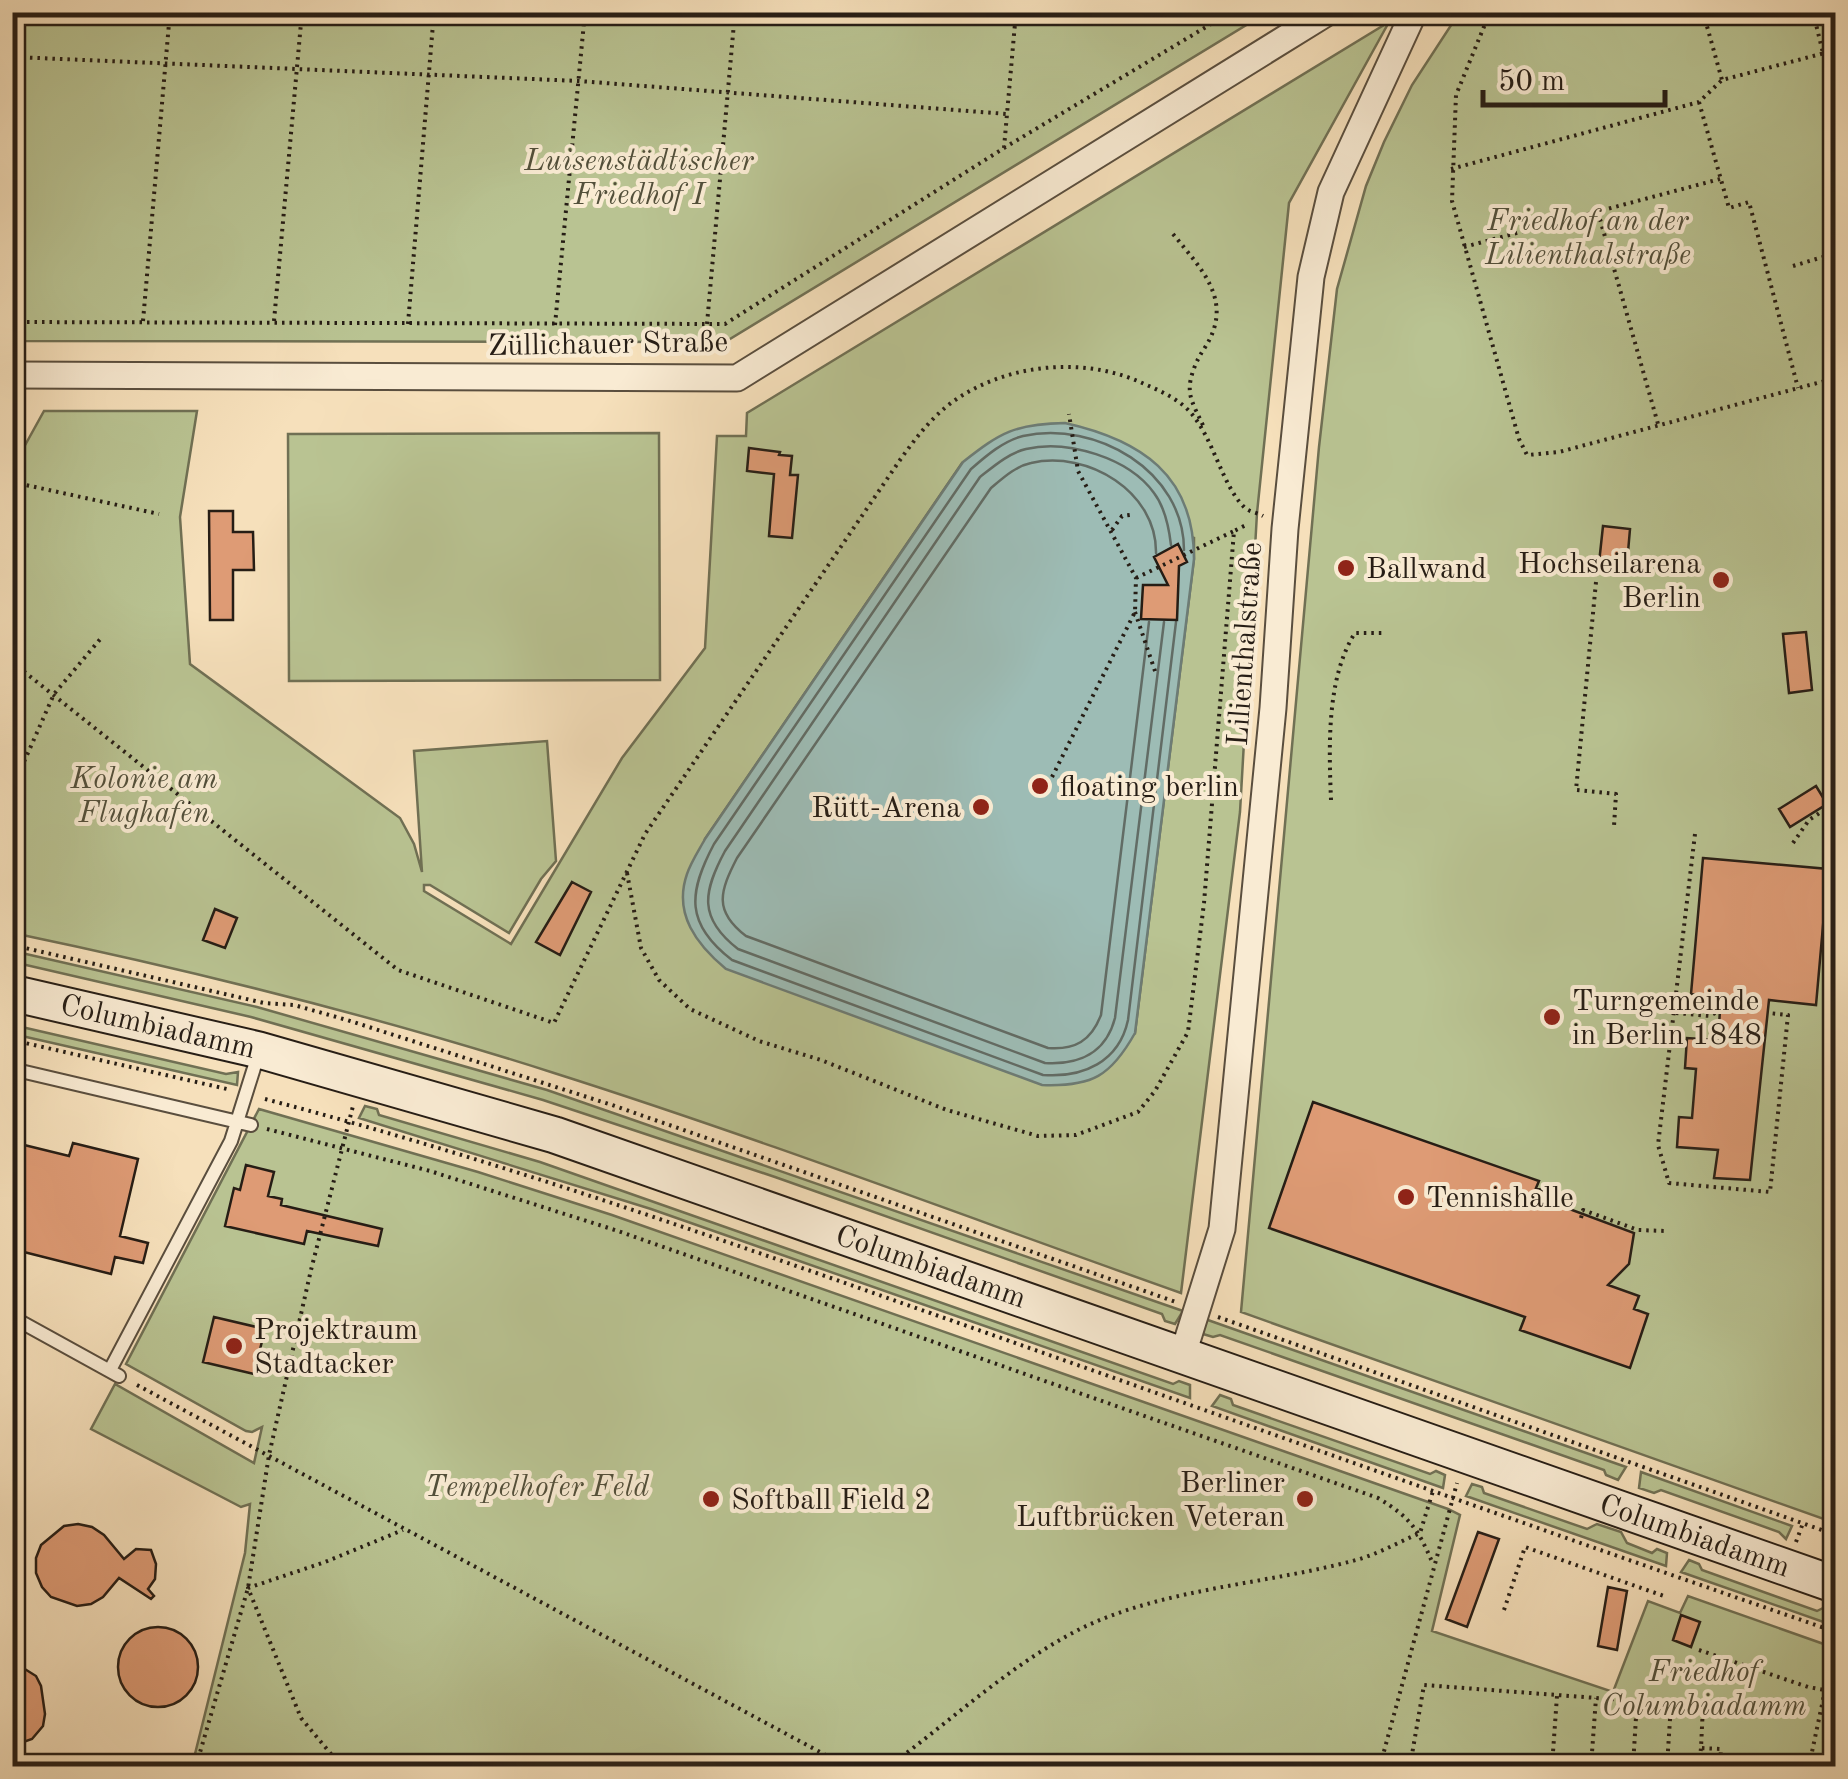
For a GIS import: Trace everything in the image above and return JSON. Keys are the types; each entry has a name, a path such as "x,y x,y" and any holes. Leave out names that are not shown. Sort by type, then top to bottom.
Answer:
{"main road":[{"name":"Columbiadamm","path":"12,993 259,1050 555,1135 1836,1585"}],"street":[{"name":"Züllichauer Straße","path":"17,382 737,378 1328,12"},
{"name":"Lilienthalstraße","path":"1183,1354 1222,1229 1274,708 1300,364 1322,223 1332,192 1414,12"}],"lane":[{"path":"12,1317 115,1373 231,1141 244,1123 246,1094 259,1050"},
{"path":"12,1069 244,1123"}],"path":[{"path":"12,101 16,12"},
{"path":"143,321 170,12"},
{"path":"274,324 302,12"},
{"path":"408,324 434,12"},
{"path":"554,324 585,12"},
{"path":"706,324 735,12"},
{"path":"1004,148 1016,12"},
{"path":"12,322 724,324 1004,148 1232,12"},
{"path":"1490,12 1456,94 1452,201 1519,439 1528,455 1559,452 1836,378"},
{"path":"1704,12 1722,80"},
{"path":"1812,12 1822,53"},
{"path":"1451,169 1699,102 1722,80 1836,50"},
{"path":"14,57 296,72 579,81 1007,114"},
{"path":"1699,102 1729,208 1749,202 1798,388"},
{"path":"1464,247 1720,179"},
{"path":"1598,212 1658,425"},
{"path":"1173,234 1203,270 1218,300 1216,331 1197,358 1189,390 1208,437 1246,510 1257,512 1285,529"},
{"path":"1793,266 1836,253"},
{"path":"12,662 398,970 554,1023 645,834 924,427 953,402 1000,378 1066,364 1114,371 1165,393 1190,411 1208,437"},
{"path":"1069,414 1078,471 1136,578 1135,612 1156,674"},
{"path":"12,482 159,514"},
{"path":"1089,491 1096,488"},
{"path":"1111,532 1122,516 1130,514"},
{"path":"1136,578 1248,524"},
{"path":"626,871 641,948 659,980 690,1010 759,1041 820,1060 947,1110 1038,1136 1076,1135 1138,1112 1155,1091 1188,1032 1204,903 1234,531"},
{"path":"1596,582 1576,790 1616,794 1614,826"},
{"path":"1052,777 1135,612"},
{"path":"1331,800 1334,700 1344,650 1356,634 1382,634"},
{"path":"12,789 54,694 102,637"},
{"path":"1794,843 1809,820 1836,802"},
{"path":"1694,834 1658,1145 1669,1183 1770,1192 1788,1016 1768,1014"},
{"path":"12,945 264,1003 294,1005 347,1020 665,1123 1836,1535"},
{"path":"1676,1013 1710,1016 1720,1010"},
{"path":"12,1040 246,1094 420,1141 586,1193 1836,1632"},
{"path":"244,1123 430,1172 618,1231 1378,1498 1407,1516 1420,1533 1433,1564"},
{"path":"196,1766 248,1588 269,1455 346,1134"},
{"path":"1728,1200 1729,1188"},
{"path":"1581,1218 1584,1210 1638,1230 1666,1231"},
{"path":"115,1373 846,1766"},
{"path":"888,1766 1024,1664 1083,1628 1224,1586 1361,1558 1420,1533 1434,1491"},
{"path":"1380,1766 1448,1510"},
{"path":"1795,1544 1802,1523"},
{"path":"248,1588 402,1530"},
{"path":"1504,1610 1526,1548 1664,1596"},
{"path":"248,1588 301,1718 340,1766"},
{"path":"1809,1766 1834,1648"},
{"path":"1700,1650 1836,1692"},
{"path":"1410,1766 1424,1685 1703,1706 1699,1766"},
{"path":"1552,1766 1557,1696"},
{"path":"1591,1766 1596,1698"},
{"path":"1633,1766 1637,1702"},
{"path":"1667,1766 1670,1704"},
{"path":"1701,1748 1721,1749 1720,1766"}],"green space":[{"name":"Luisenstädtischer Friedhof I","path":"13,12 1266,13 725,342 13,341"},
{"name":"Turngemeinde in Berlin 1848","path":"1459,13 1835,13 1835,1523 1241,1312 1319,447 1337,289 1366,186 1384,142 1412,85"},
{"name":"Kolonie am Flughafen","path":"1389,22 1289,203 1257,513 1240,812 1181,1293 712,1125 487,1052 285,996 13,933 13,467 44,411 197,411 180,517 190,664 400,818 414,844 422,872 414,751 547,741 556,861 509,933 424,885 424,891 511,944 622,758 705,648 717,436 746,436 747,413","holes":["962,463 1194,538 1135,1033 705,839"]},
{"path":"659,433 660,680 289,681 288,434"},
{"path":"13,951 257,1007 547,1090 1183,1311 1175,1324 1165,1321 1162,1314 775,1177 543,1100 251,1017 13,962"},
{"path":"13,1025 226,1074 238,1072 237,1085 13,1034"},
{"path":"365,1106 377,1109 379,1115 540,1162 1173,1384 1179,1381 1190,1385 1190,1398 651,1209 359,1118"},
{"name":"Tempelhofer Feld","path":"259,1109 612,1215 1448,1509 1460,1515 1432,1631 1613,1692 1648,1601 1680,1613 1688,1596 1835,1648 1835,1766 192,1766 245,1553 250,1504 241,1507 91,1429 115,1384 254,1463 262,1427 246,1431 126,1364"},
{"path":"1205,1319 1626,1467 1618,1480 1604,1470 1220,1335 1203,1334"},
{"path":"1220,1395 1231,1399 1233,1405 1430,1474 1436,1471 1445,1475 1443,1488 1212,1406"},
{"path":"1641,1472 1792,1526 1786,1539 1779,1532 1661,1490 1654,1493 1639,1488"},
{"path":"1472,1484 1482,1487 1484,1493 1587,1529 1597,1524 1621,1532 1627,1543 1652,1553 1657,1549 1667,1553 1666,1566 1466,1496"},
{"path":"1689,1560 1702,1570 1817,1611 1823,1608 1833,1612 1832,1625 1681,1572"}],"water":[{"path":"1065,423 1117,440 1158,466 1185,505 1194,559 1135,1033 1117,1060 1098,1076 1074,1084 1042,1085 726,969 690,928 683,889 705,839 963,462 1009,432 1033,425"}],"building":[{"path":"749,448 792,456 790,475 798,475 792,538 769,536 774,474 747,471"},
{"path":"209,511 233,511 233,532 253,532 254,570 233,570 233,620 210,620"},
{"path":"1603,526 1630,529 1626,575 1607,573 1608,565 1599,563"},
{"path":"1178,544 1187,562 1179,566 1177,620 1141,619 1143,585 1168,585 1154,557"},
{"path":"1806,632 1812,690 1789,693 1783,634"},
{"path":"1816,786 1827,804 1790,827 1779,809"},
{"path":"1703,858 1828,869 1816,1005 1769,1000 1750,1180 1714,1178 1718,1150 1677,1147 1679,1117 1692,1118 1696,1069 1685,1068 1687,1038 1718,1040 1721,996 1691,994"},
{"path":"572,882 591,892 560,955 536,942"},
{"path":"215,909 237,918 225,948 203,940"},
{"name":"Tennishalle","path":"1313,1102 1539,1181 1536,1188 1567,1199 1564,1207 1634,1233 1629,1264 1608,1285 1639,1296 1634,1309 1648,1314 1630,1368 1520,1330 1525,1317 1269,1228"},
{"path":"12,1142 69,1156 73,1143 138,1159 120,1236 148,1243 143,1263 115,1257 111,1274 12,1249"},
{"path":"246,1165 274,1172 268,1196 282,1199 281,1205 382,1229 378,1246 307,1231 304,1244 225,1226 234,1188 240,1190"},
{"name":"Projektraum Stadtacker","path":"214,1317 265,1329 254,1374 203,1362"},
{"path":"78,1524 104,1535 124,1559 136,1549 151,1550 156,1564 155,1579 148,1589 154,1596 151,1599 119,1578 103,1597 91,1604 77,1606 51,1597 36,1573 36,1558 41,1545 64,1526"},
{"path":"1478,1532 1499,1539 1467,1627 1446,1619"},
{"path":"1608,1587 1627,1591 1617,1650 1598,1646"},
{"path":"1681,1615 1700,1622 1691,1647 1673,1640"},
{"path":"158,1627 173,1630 186,1639 195,1652 195,1682 186,1695 173,1704 158,1707 143,1704 130,1695 121,1682 118,1667 121,1652 130,1639 143,1630"},
{"path":"12,1661 36,1676 45,1714 43,1726 32,1739 12,1746"}],"place":[{"name":"Ballwand","path":"1346,568"},
{"name":"Hochseilarena Berlin","path":"1721,580"},
{"name":"floating berlin","path":"1040,786"},
{"name":"Rütt-Arena","path":"981,807"},
{"name":"Turngemeinde in Berlin 1848","path":"1552,1017"},
{"name":"Tennishalle","path":"1406,1197"},
{"name":"Projektraum Stadtacker","path":"234,1346"},
{"name":"Softball Field 2","path":"711,1499"},
{"name":"Berliner Luftbrücken Veteran","path":"1305,1499"}],"park label":[{"name":"Friedhof an der Lilienthalstraße","path":"1588,237"},
{"name":"Friedhof Columbiadamm","path":"1704,1688"}]}
